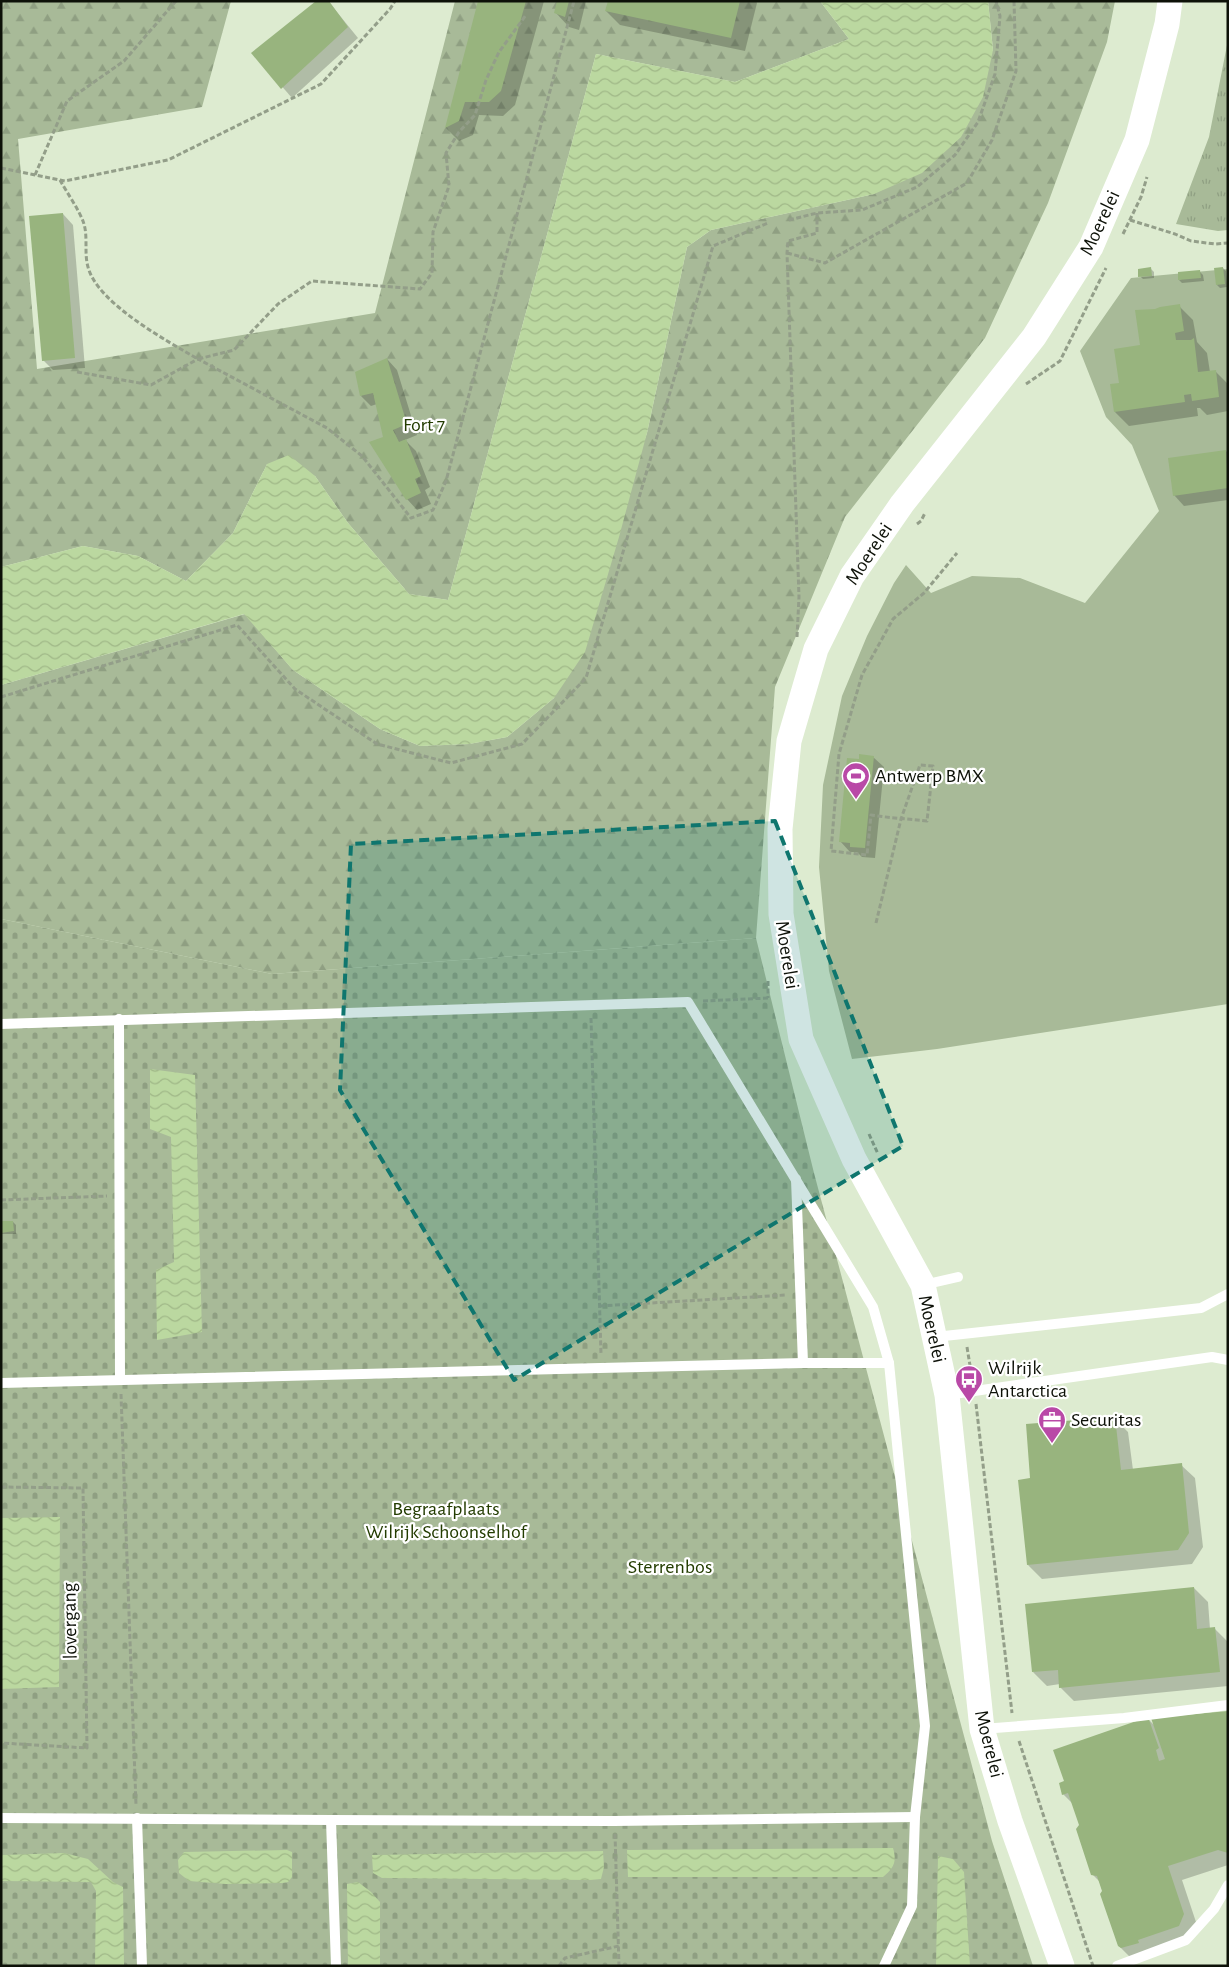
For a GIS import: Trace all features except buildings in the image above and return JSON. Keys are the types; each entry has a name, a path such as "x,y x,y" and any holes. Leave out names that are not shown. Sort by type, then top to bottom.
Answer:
{"street":[{"name":"Moerelei","path":"1062,1966 1010,1821 982,1729 947,1395 923,1285 854,1159 801,1038 780,914 780,829 788,741 816,649 858,568 902,504 1034,337 1091,247 1137,140 1167,24 1170,1"}],"lane":[{"path":"1,1024 688,1002 873,1306 889,1363 925,1726 915,1817 912,1906 884,1966"},
{"path":"120,1019 120,1379"},
{"path":"796,1177 803,1363"},
{"path":"923,1285 958,1277"},
{"path":"934,1337 1201,1308 1228,1294"},
{"path":"947,1395 1212,1357 1228,1360"},
{"path":"1,1383 803,1363 889,1363"},
{"path":"982,1729 1124,1718 1228,1706"},
{"path":"1,1818 614,1820 915,1817"},
{"path":"137,1818 142,1966"},
{"path":"331,1820 336,1966"},
{"path":"1117,1966 1186,1940 1214,1909 1228,1885"}],"path":[{"path":"35,175 67,101 124,61 176,1"},
{"path":"1,168 65,181 168,160 321,84 378,23 395,1"},
{"path":"60,180 84,224 88,268 100,288 124,313 161,338 198,359 328,428 362,456 411,518 433,510 446,481 574,1"},
{"path":"789,220 817,213 862,210 917,187 955,155 978,122 995,74 1000,16 996,1"},
{"path":"787,253 825,263 967,183 992,140 1016,71 1014,1"},
{"path":"77,372 151,385 198,359 234,350 278,304 312,281 420,289 432,273 433,232 449,186 446,153 459,132 475,115 486,80 498,52 526,15"},
{"path":"1121,238 1141,198 1149,170"},
{"path":"799,597 787,253 788,241 817,233 817,213"},
{"path":"1130,220 1191,241 1215,244 1228,243"},
{"path":"1,697 237,625 295,689 377,744 451,763 522,744 586,678 713,246 768,223"},
{"path":"1021,387 1060,361 1108,264"},
{"path":"914,526 921,521 928,506"},
{"path":"876,923 902,819 920,765 933,766 927,821 902,819 871,815 867,855 830,851 839,754 862,675 893,619 924,593 957,553"},
{"path":"688,1002 794,997"},
{"path":"590,1005 602,1369"},
{"path":"866,1128 879,1155"},
{"path":"1,1200 120,1196"},
{"path":"600,1306 800,1294"},
{"path":"960,1334 966,1345 974,1391 1014,1727 1093,1966"},
{"path":"120,1379 137,1818"},
{"name":"lovergang","path":"1,1487 83,1488 87,1748 1,1743"},
{"path":"614,1820 619,1966"},
{"path":"559,1966 565,1958 619,1946"}],"highlighted area":[{"path":"775,821 903,1146 514,1380 340,1090 351,844"}],"green space":[{"name":"Fort 7","path":"1,1 231,1 202,107 18,139 37,369 375,313 455,1 820,1 849,39 735,82 596,54 448,600 409,594 348,523 315,476 267,464 233,533 186,581 138,556 83,546 1,567"},
{"path":"988,1 1115,1 1107,42 1048,203 985,338 845,517 775,687 756,938 272,974 1,919 1,685 245,614 293,670 380,729 420,746 469,744 507,737 554,698 647,433 687,247 711,230 874,194 993,50"},
{"path":"1228,40 1228,230 1218,231 1176,224 1209,137"},
{"path":"1228,269 1228,1004 937,1049 852,1059 829,971 819,867 823,785 842,696 867,636 894,583 906,565 931,593 972,576 1020,578 1085,603 1159,511 1132,445 1106,417 1080,351 1131,278"},
{"name":"Begraafplaats Wilrijk Schoonselhof","path":"1,919 272,974 756,938 814,1173 992,1841 1033,1966 1,1966"}],"water":[{"path":"820,1 988,1 993,50 983,97 961,137 922,173 874,194 711,230 687,247 647,433 619,537 585,652 554,698 507,737 469,744 420,746 380,729 293,670 244,614 1,685 1,567 83,546 138,556 186,581 233,533 267,464 289,455 315,476 348,523 409,594 448,600 596,54 735,82 849,39"},
{"path":"150,1069 195,1075 202,1332 157,1340 156,1270 174,1262 171,1137 150,1129"},
{"path":"60,1517 59,1687 1,1689 1,1518"},
{"path":"893,1848 894,1864 883,1877 628,1877 627,1850"},
{"path":"287,1850 292,1852 292,1877 288,1882 226,1884 189,1881 179,1873 178,1860 184,1852"},
{"path":"603,1851 604,1867 601,1879 382,1878 373,1873 372,1855"},
{"path":"64,1853 88,1859 113,1882 123,1887 124,1966 95,1966 96,1891 91,1882 1,1881 1,1855"},
{"path":"938,1856 953,1859 964,1872 970,1966 936,1966"},
{"path":"358,1882 380,1902 380,1966 348,1966 347,1884"}],"place":[{"name":"Antwerp BMX","path":"856,800"},
{"name":"Wilrijk Antarctica","path":"969,1403"},
{"name":"Securitas","path":"1052,1444"}],"park label":[{"name":"Sterrenbos","path":"670,1567"}]}
